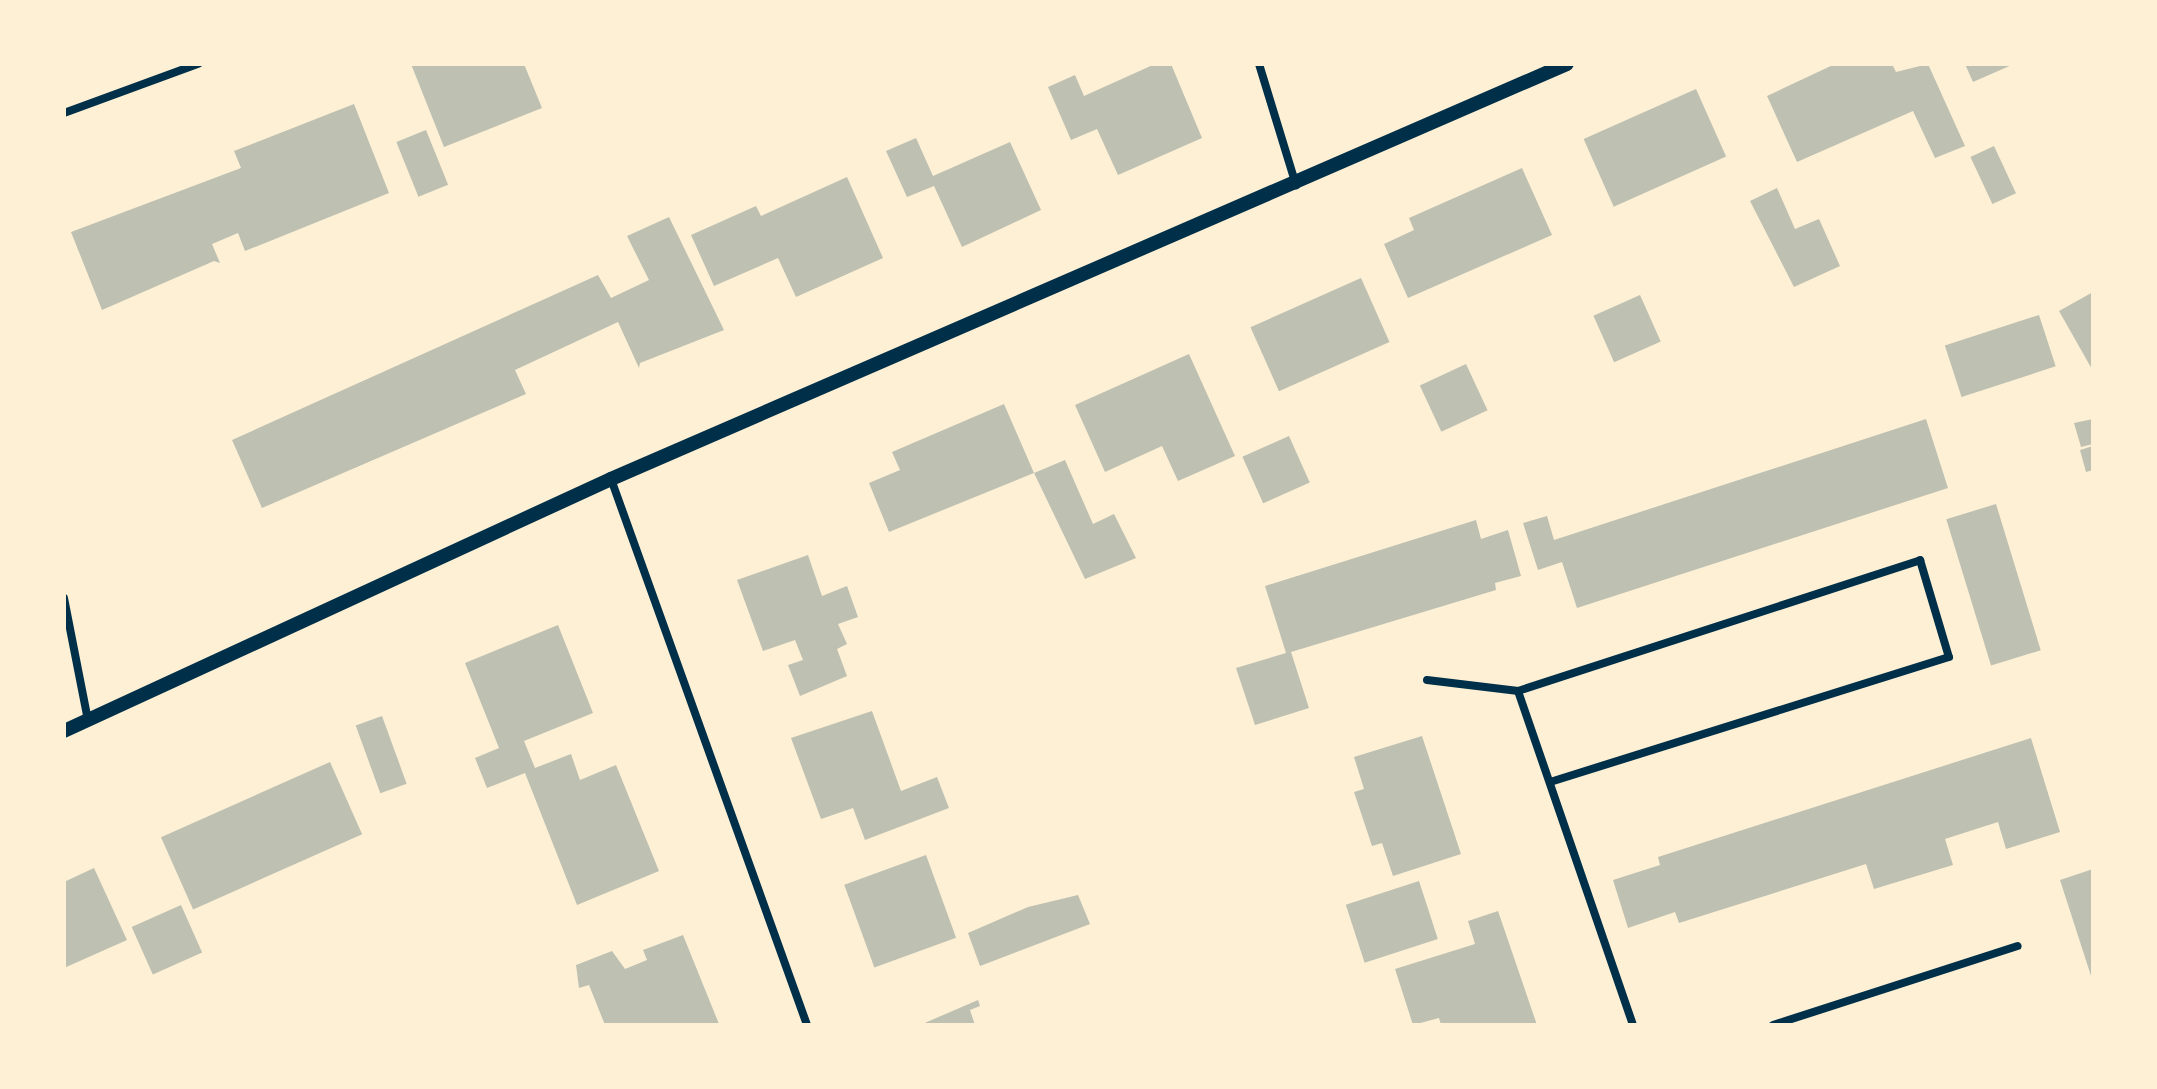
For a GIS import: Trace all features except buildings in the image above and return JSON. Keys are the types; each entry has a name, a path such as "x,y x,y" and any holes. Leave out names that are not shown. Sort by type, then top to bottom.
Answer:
{"street":[{"path":"64,113 198,64"},
{"path":"1259,64 1296,185"},
{"path":"64,731 611,479 1296,185 1567,64"},
{"path":"611,479 807,1025"},
{"path":"1427,680 1518,691 1920,560 1949,657 1550,782"},
{"path":"64,598 88,720"},
{"path":"1518,691 1633,1025"},
{"path":"1773,1025 2018,946"}]}
